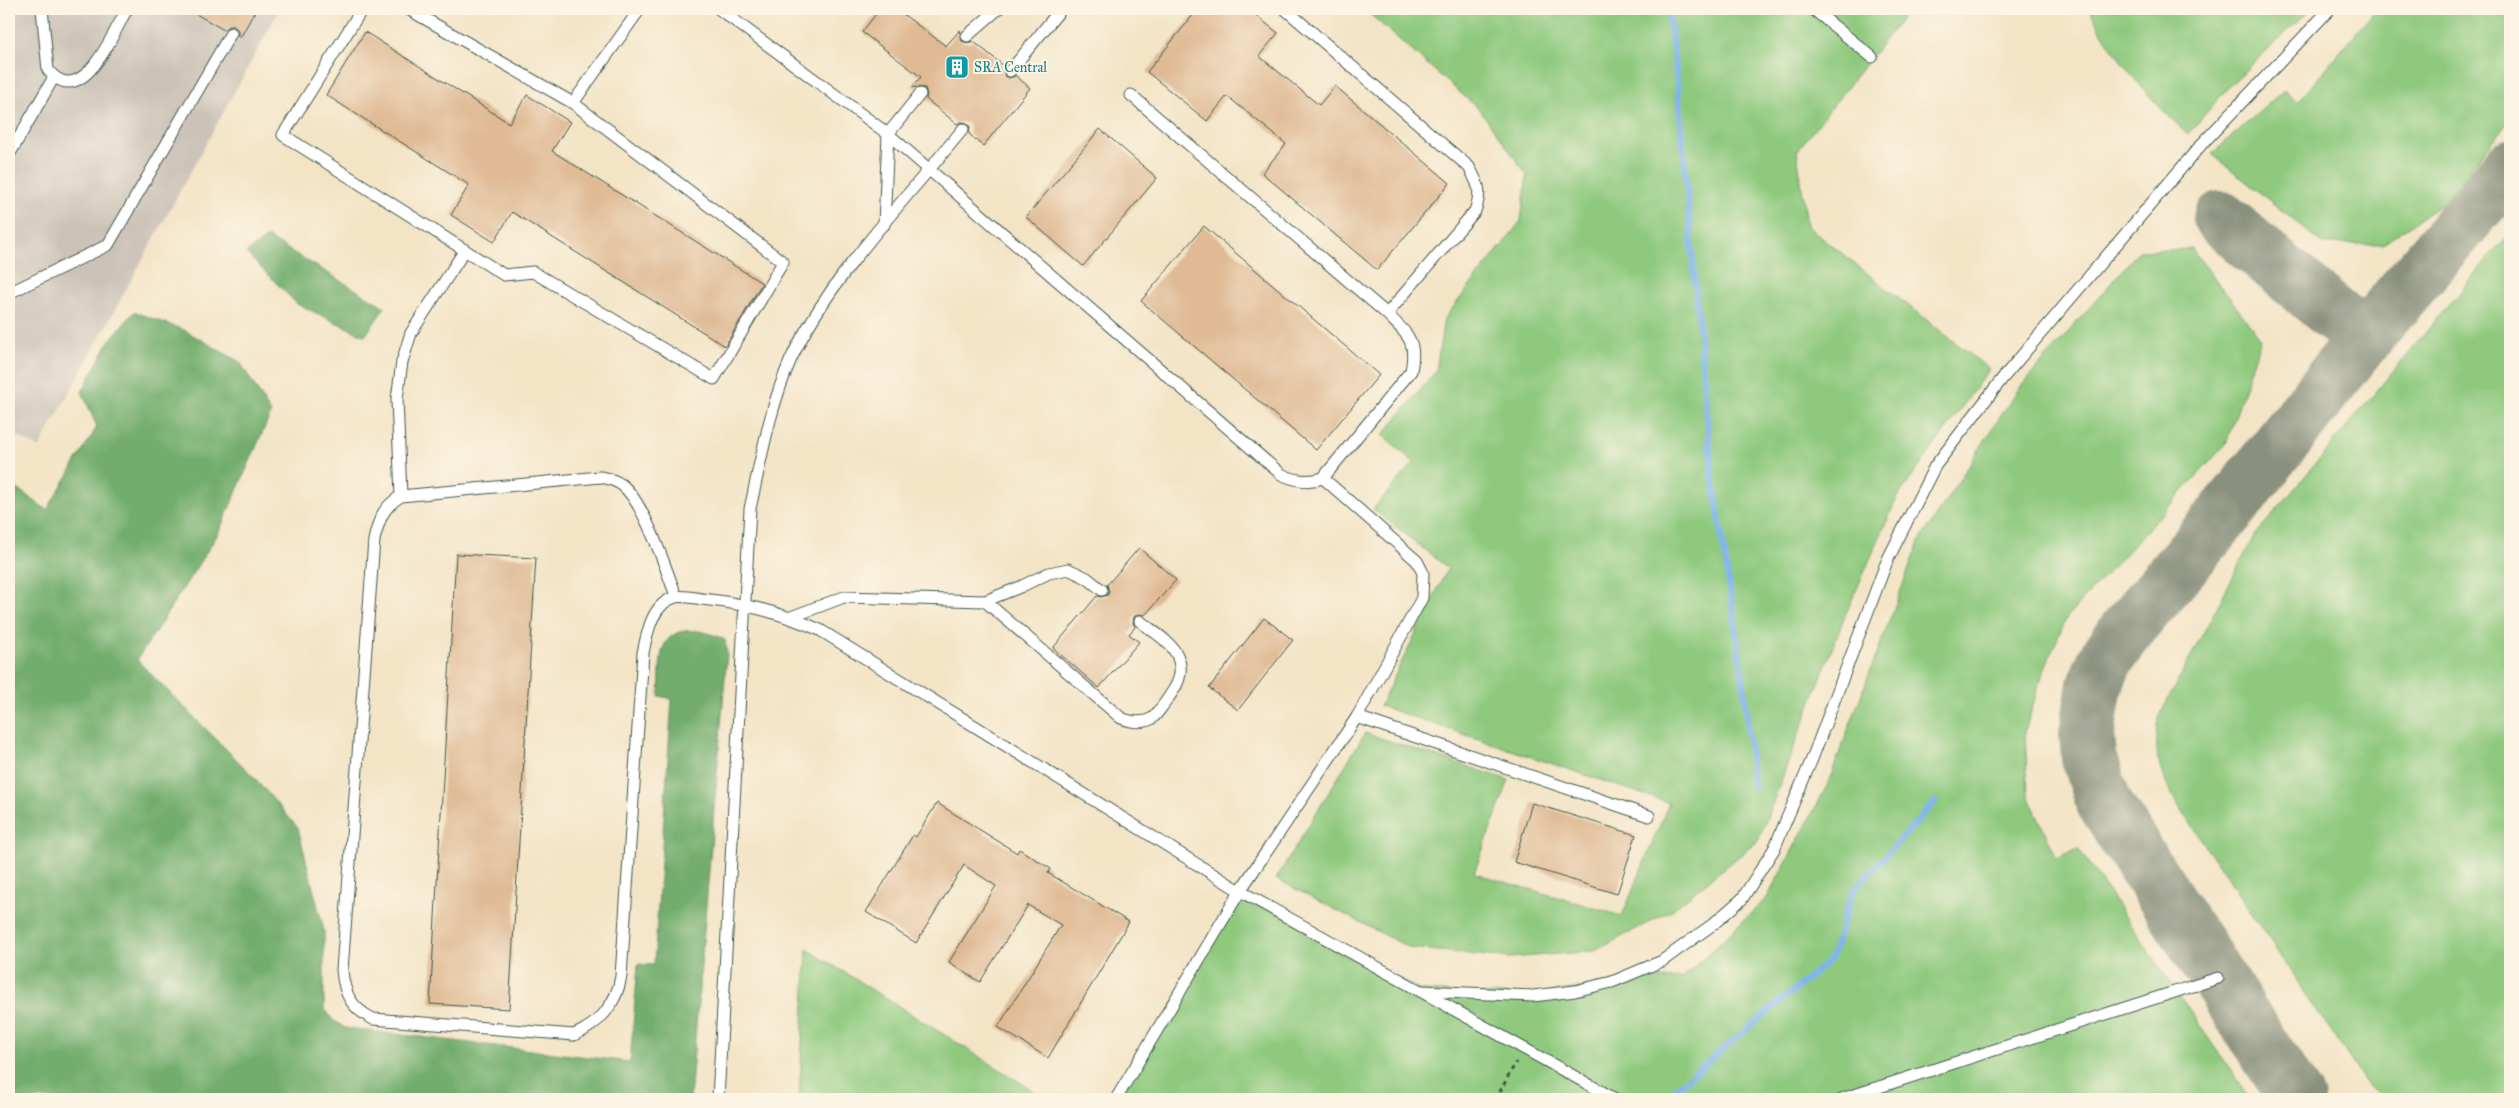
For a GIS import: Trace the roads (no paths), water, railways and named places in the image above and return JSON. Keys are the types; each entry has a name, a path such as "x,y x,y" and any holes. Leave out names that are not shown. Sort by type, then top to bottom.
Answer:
{"lane":[{"path":"42,9 45,59 48,70 54,77 70,83 81,79 91,72 127,9"},
{"path":"362,9 283,135 504,275 533,272 714,379 783,262 574,103 408,9"},
{"path":"574,103 640,9"},
{"path":"719,9 888,134 1281,474 1292,479 1311,482 1324,478 1411,371 1415,353 1410,337 1387,314 1131,95"},
{"path":"967,36 998,9"},
{"path":"1010,71 1061,9"},
{"path":"1285,9 1469,166 1478,182 1480,196 1475,212 1387,314"},
{"path":"1813,9 1872,57"},
{"path":"1421,991 1534,996 1575,991 1612,982 1662,961 1712,925 1742,899 1774,849 1812,759 1888,561 1935,466 2002,379 2201,145 2330,9"},
{"path":"9,293 108,245 231,33"},
{"path":"9,156 54,77"},
{"path":"884,225 888,134 920,94"},
{"path":"718,1099 750,509 768,426 791,359 829,293 963,129"},
{"path":"401,496 398,399 402,362 411,333 464,250"},
{"path":"676,596 655,542 632,496 622,485 612,479 600,477 401,496 384,509 378,521 374,540 342,970 344,988 348,1000 360,1013 373,1019 574,1035 590,1028 611,1005 619,991 621,976 644,654 652,618 663,604 676,596 746,604 791,617 820,630 1240,892 1615,1099"},
{"path":"1116,1099 1240,892 1357,717 1422,598 1423,574 1417,561 1324,478"},
{"path":"791,617 844,597 985,601 1049,573 1068,569 1088,578 1102,590"},
{"path":"985,601 1121,718 1130,722 1141,722 1153,718 1178,686 1181,670 1178,656 1172,646 1140,621"},
{"path":"1357,717 1649,816"},
{"path":"1842,1099 2218,978"}],"waterway":[{"path":"1668,9 1678,89 1711,464 1744,684 1753,787"},
{"path":"1667,1099 1672,1092 1831,959 1853,891 1935,802"}],"place":[{"name":"SRA Central","path":"957,67"}]}
